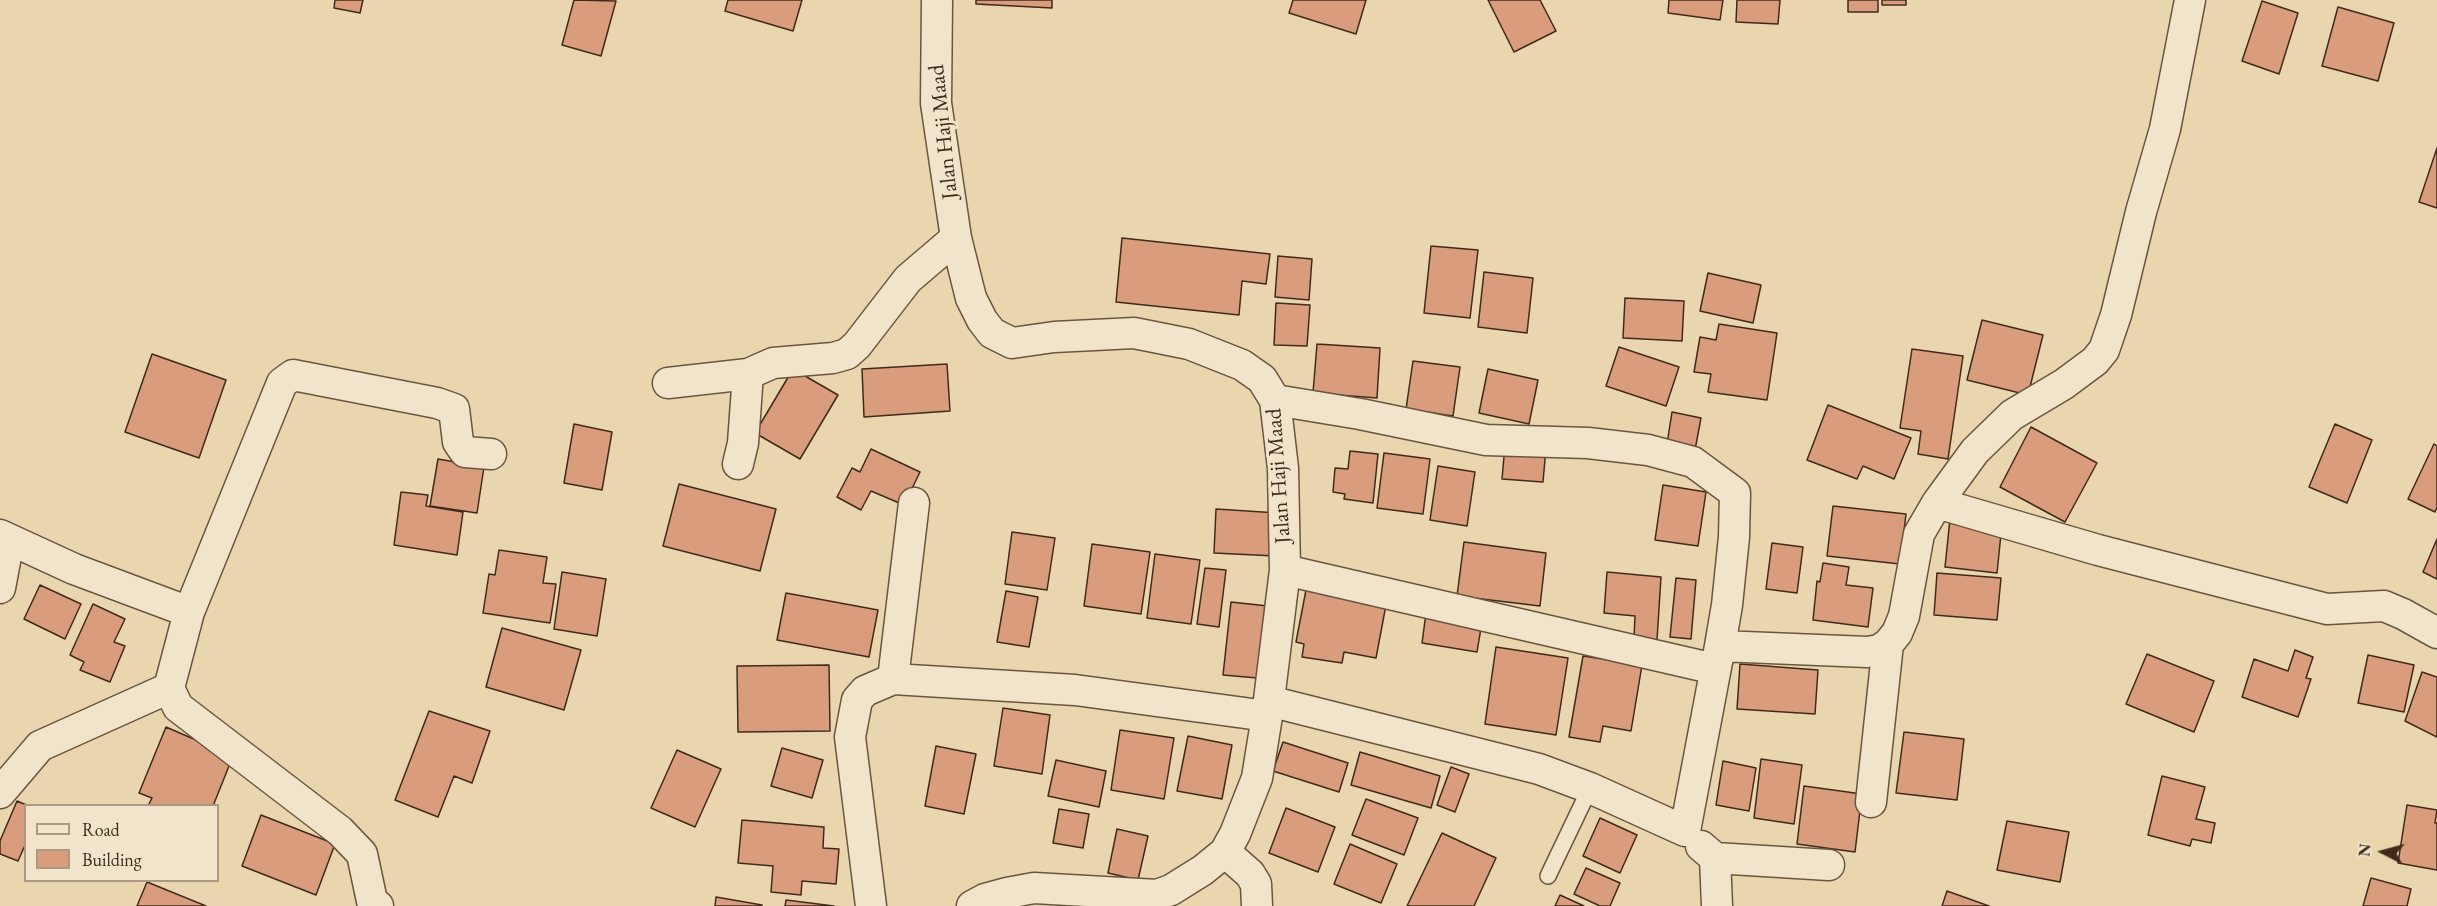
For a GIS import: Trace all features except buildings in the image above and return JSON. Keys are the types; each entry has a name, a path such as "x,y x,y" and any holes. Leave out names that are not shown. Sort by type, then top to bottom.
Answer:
{"street":[{"name":"Jalan Haji Maad","path":"937,0 936,104 956,237 971,298 982,320 992,333 1006,342 1020,343 1054,337 1134,333 1189,344 1242,364 1262,379 1275,400 1283,468 1285,570 1268,708 1257,778 1235,834 1225,852 1203,870 1171,890 1157,895 1034,888 985,899 972,906"},
{"path":"1285,570 1718,658 1879,650 1888,644 1897,633 1904,616 1919,534 1937,503 1975,451 2012,416 2074,377 2095,361 2104,350 2116,315 2141,212 2165,129 2190,0"},
{"path":"668,383 748,374 773,363 833,358 847,354 857,345 908,279 956,237"},
{"path":"738,464 743,443 748,374"},
{"path":"378,906 372,901 362,854 340,831 178,707 169,688 189,612 282,383 293,375 437,403 453,409 458,442 465,452 491,454"},
{"path":"1275,400 1360,414 1486,440 1588,443 1648,450 1693,462 1735,493 1734,537 1727,605 1685,831"},
{"path":"893,679 915,503"},
{"path":"1937,503 2098,550 2327,609 2384,606 2437,633"},
{"path":"0,588 4,537 74,569 189,612"},
{"path":"1871,802 1888,644"},
{"path":"871,906 850,737 857,700 865,691 893,679 1076,690 1268,708 1539,769 1590,788 1685,831 1715,858 1829,865"},
{"path":"0,793 40,746 169,688"},
{"path":"1225,852 1250,874 1256,884 1257,906"},
{"path":"1715,858 1717,906"}],"lane":[{"path":"1548,876 1590,788"}]}
